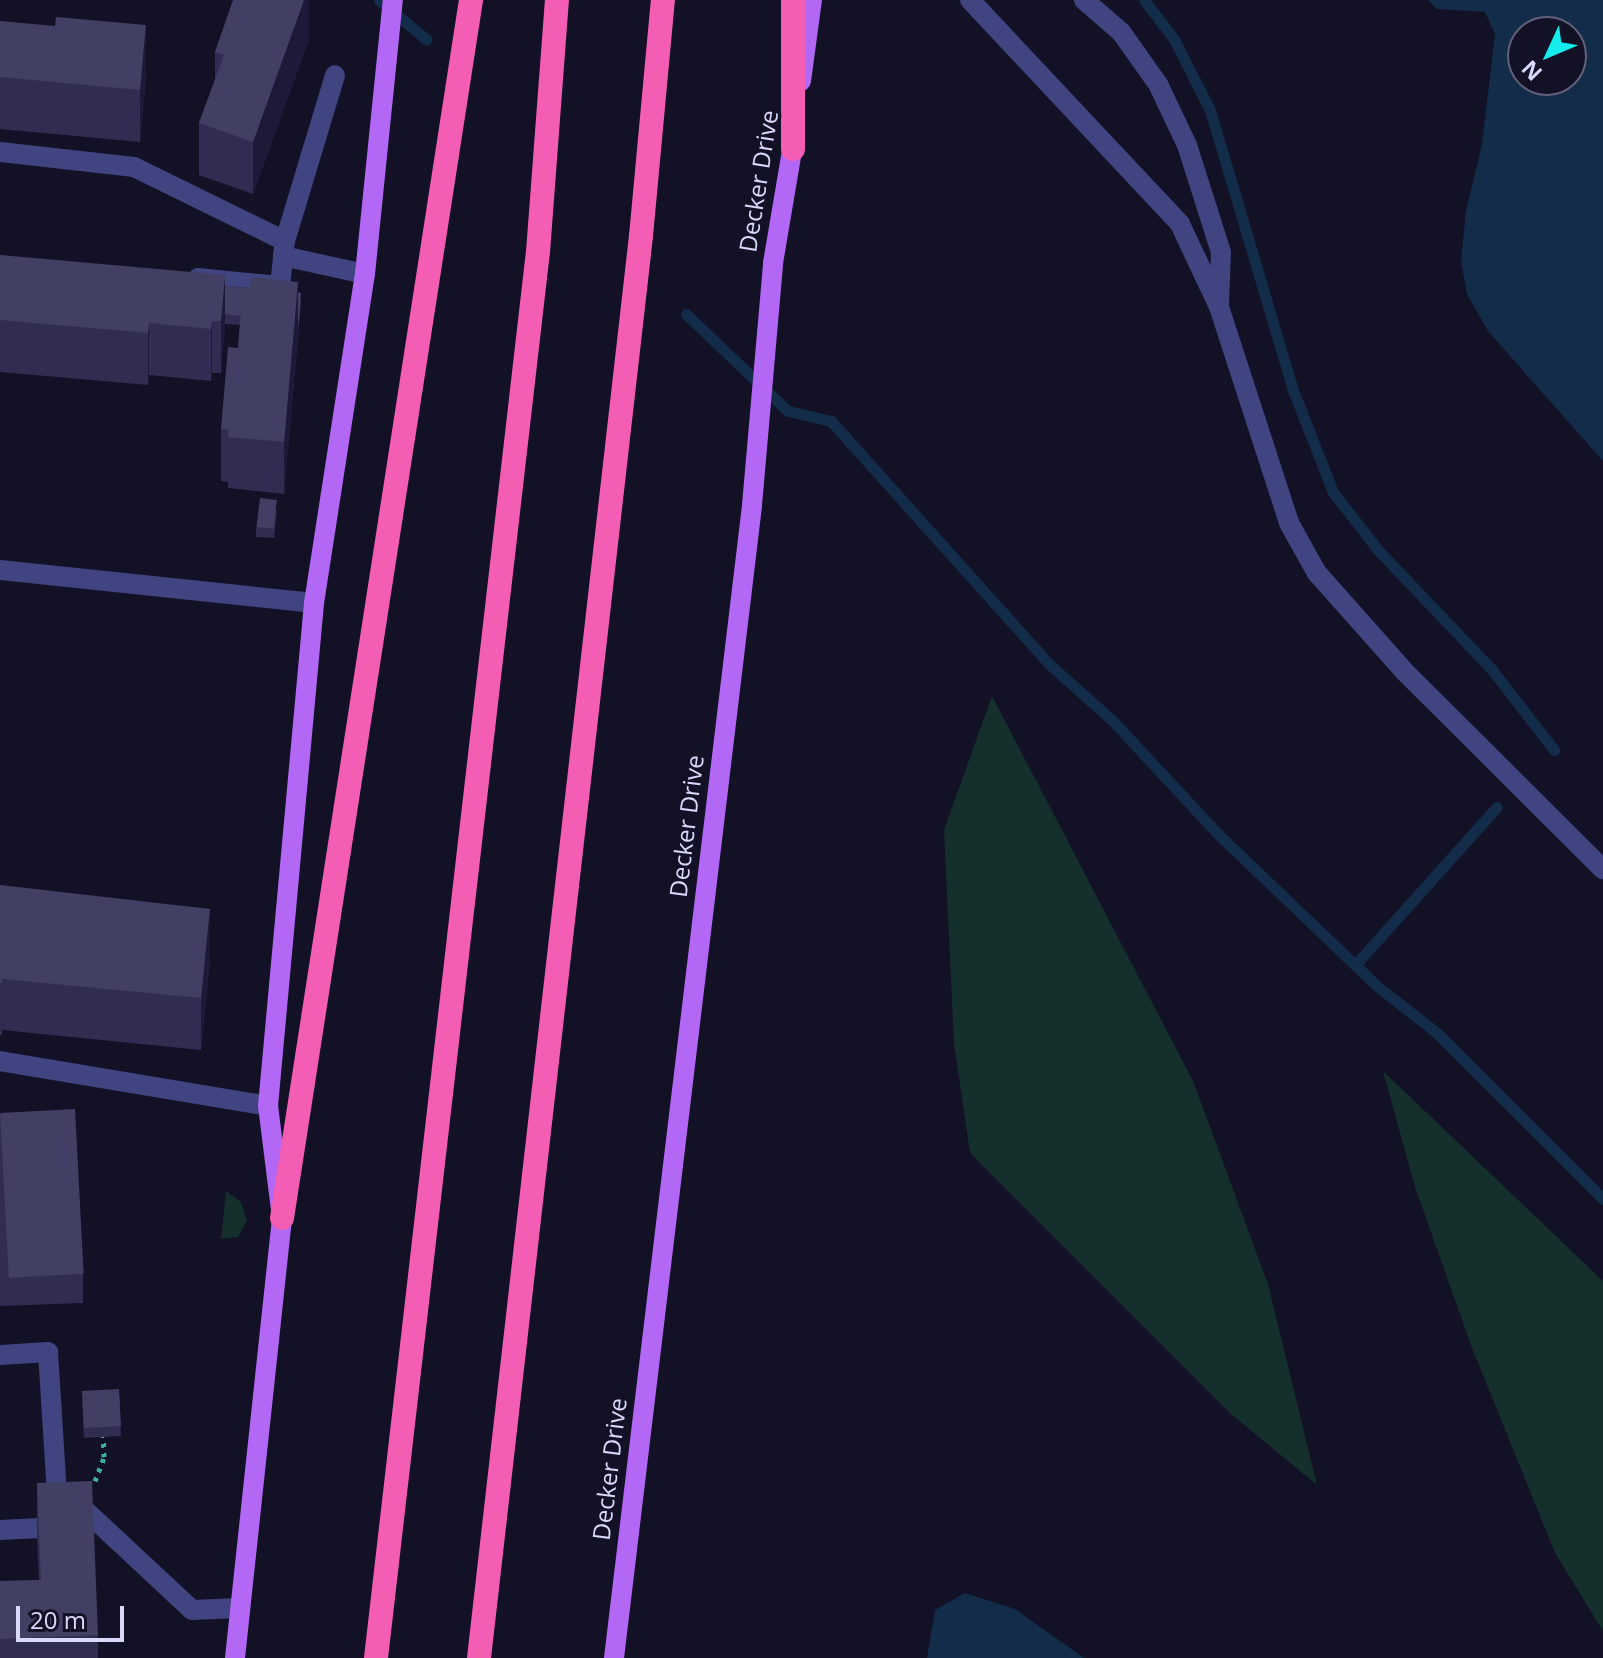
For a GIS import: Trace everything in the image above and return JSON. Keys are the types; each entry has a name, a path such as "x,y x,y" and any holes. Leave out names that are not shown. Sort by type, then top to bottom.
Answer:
{"highway":[{"path":"282,1218 471,0"},
{"path":"376,1658 538,252 557,0"},
{"path":"479,1658 641,236 663,0"},
{"path":"793,0 793,149"}],"main road":[{"path":"235,1658 282,1218 268,1106 314,603 365,274 393,0"},
{"name":"Decker Drive","path":"614,1658 752,505 773,263 793,149 812,0"}],"lane":[{"path":"970,0 1180,224 1219,307 1289,523 1317,573 1404,671 1603,869"},
{"path":"1084,0 1121,32 1140,58 1187,145 1221,252 1219,307"},
{"path":"173,275 280,286 284,248 335,75"},
{"path":"0,152 134,167 284,248 365,274"},
{"path":"0,570 314,603"},
{"path":"0,1061 268,1106"},
{"path":"0,1355 48,1352 67,1498 59,1527 0,1530"},
{"path":"67,1498 192,1610 239,1608"}],"path":[{"path":"67,1498 101,1469 105,1445 101,1418"}],"green space":[{"path":"992,696 1193,1081 1268,1284 1317,1485 1231,1414 970,1153 954,1043 944,830"},
{"path":"1383,1071 1603,1281 1603,1631 1555,1553 1472,1348 1415,1187"},
{"path":"226,1191 241,1202 247,1221 238,1237 221,1239"}],"water":[{"path":"1428,0 1603,0 1603,461 1488,331 1467,294 1461,261 1466,211 1482,144 1495,34 1485,12 1437,9"},
{"path":"965,1593 1015,1609 1084,1658 927,1658 935,1610"}],"building":[{"path":"233,0 304,0 253,142 199,123 224,55 215,52"},
{"path":"56,17 146,25 140,90 0,77 0,21 55,26"},
{"path":"0,255 225,275 221,321 212,321 211,329 149,323 148,333 0,320"},
{"path":"251,277 298,282 284,442 228,437 229,430 221,429 228,347 238,348 243,287 250,287"},
{"path":"225,286 243,288 241,316 225,314"},
{"path":"298,292 301,293 299,321 298,321"},
{"path":"260,498 277,500 273,529 256,527"},
{"path":"0,885 210,909 201,998 2,979 0,983"},
{"path":"75,1109 84,1274 9,1278 0,1113"},
{"path":"119,1389 121,1426 84,1428 82,1391"},
{"path":"92,1481 98,1635 0,1639 0,1581 41,1580 37,1483"}],"waterway":[{"path":"379,0 427,40"},
{"path":"1144,0 1174,39 1210,110 1293,390 1333,492 1377,549 1493,671 1554,750"},
{"path":"686,314 788,411 831,421 1049,664 1112,720 1219,835 1377,986 1437,1033 1603,1199"},
{"path":"1355,965 1497,807"}]}
